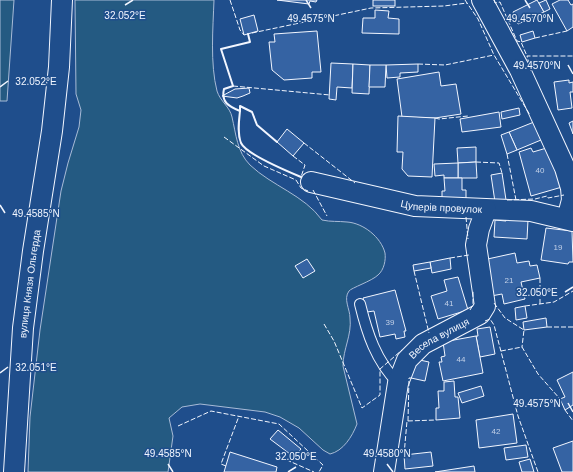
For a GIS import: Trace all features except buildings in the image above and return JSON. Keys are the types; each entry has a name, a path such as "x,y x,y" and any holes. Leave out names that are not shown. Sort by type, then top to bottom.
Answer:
{"street":[{"name":"вулиця Князя Ольгерда","path":"14,472 23,328 33,251 52,131 59,67 62,0"},
{"path":"482,0 520,70 565,168 572,200 570,220"},
{"name":"Цуперів провулок","path":"311,182 415,206 531,211 570,220"},
{"name":"Весела вулиця","path":"384,472 398,383 403,367 416,350 431,339 480,314 485,306 476,246 479,229 486,210"}],"lane":[{"path":"360,304 367,331 374,349 388,372 398,383"}],"shaded area":[{"path":"0,0 14,0 7,101 0,101"},
{"path":"75,0 214,0 212,46 213,69 217,91 218,95 231,113 240,149 246,160 268,179 297,197 315,211 322,220 347,222 359,225 375,236 383,247 385,259 380,273 371,280 349,291 347,294 350,324 343,366 357,424 346,443 339,450 330,454 323,450 299,428 280,417 265,412 200,404 182,407 169,418 173,436 168,472 28,472 30,417 40,330 61,191 79,127 81,110 76,94"}],"fence":[{"path":"230,0 240,30 244,35"},
{"path":"465,0 478,19 494,55 530,115"},
{"path":"494,0 495,3 500,2 517,41 521,42 527,56"},
{"path":"252,33 371,8 444,6 467,3"},
{"path":"535,38 567,31"},
{"path":"418,64 445,65 494,55"},
{"path":"531,71 527,56 573,56"},
{"path":"233,86 330,95"},
{"path":"435,118 439,119 468,116"},
{"path":"224,137 264,166 296,180 301,188 308,191"},
{"path":"304,143 355,183"},
{"path":"507,154 516,200"},
{"path":"293,156 305,165 301,177"},
{"path":"476,162 499,163 502,173"},
{"path":"313,190 327,216"},
{"path":"507,200 535,199 547,196 548,198 564,195"},
{"path":"466,217 468,239"},
{"path":"450,258 469,255"},
{"path":"414,271 429,333"},
{"path":"540,278 540,304"},
{"path":"470,310 473,305 473,291"},
{"path":"525,306 554,302 573,291"},
{"path":"494,303 505,318 524,330 522,347"},
{"path":"485,321 490,319 494,325 518,416 538,472"},
{"path":"324,324 334,341 362,408 380,395 380,369 402,350"},
{"path":"547,327 573,327"},
{"path":"501,351 522,347 538,374 560,399"},
{"path":"408,421 409,378 411,378"},
{"path":"565,410 573,421"},
{"path":"178,426 211,411 279,424 323,465 319,472"},
{"path":"226,466 221,464 239,416"},
{"path":"404,455 407,421 436,420"},
{"path":"280,457 314,472"}],"wall":[{"path":"248,34 250,42 221,49 233,86 224,89 223,93 226,103 240,111 239,135 241,143 245,147 268,162 301,177"},
{"path":"240,111 240,106 252,112 257,125 277,142"}]}
